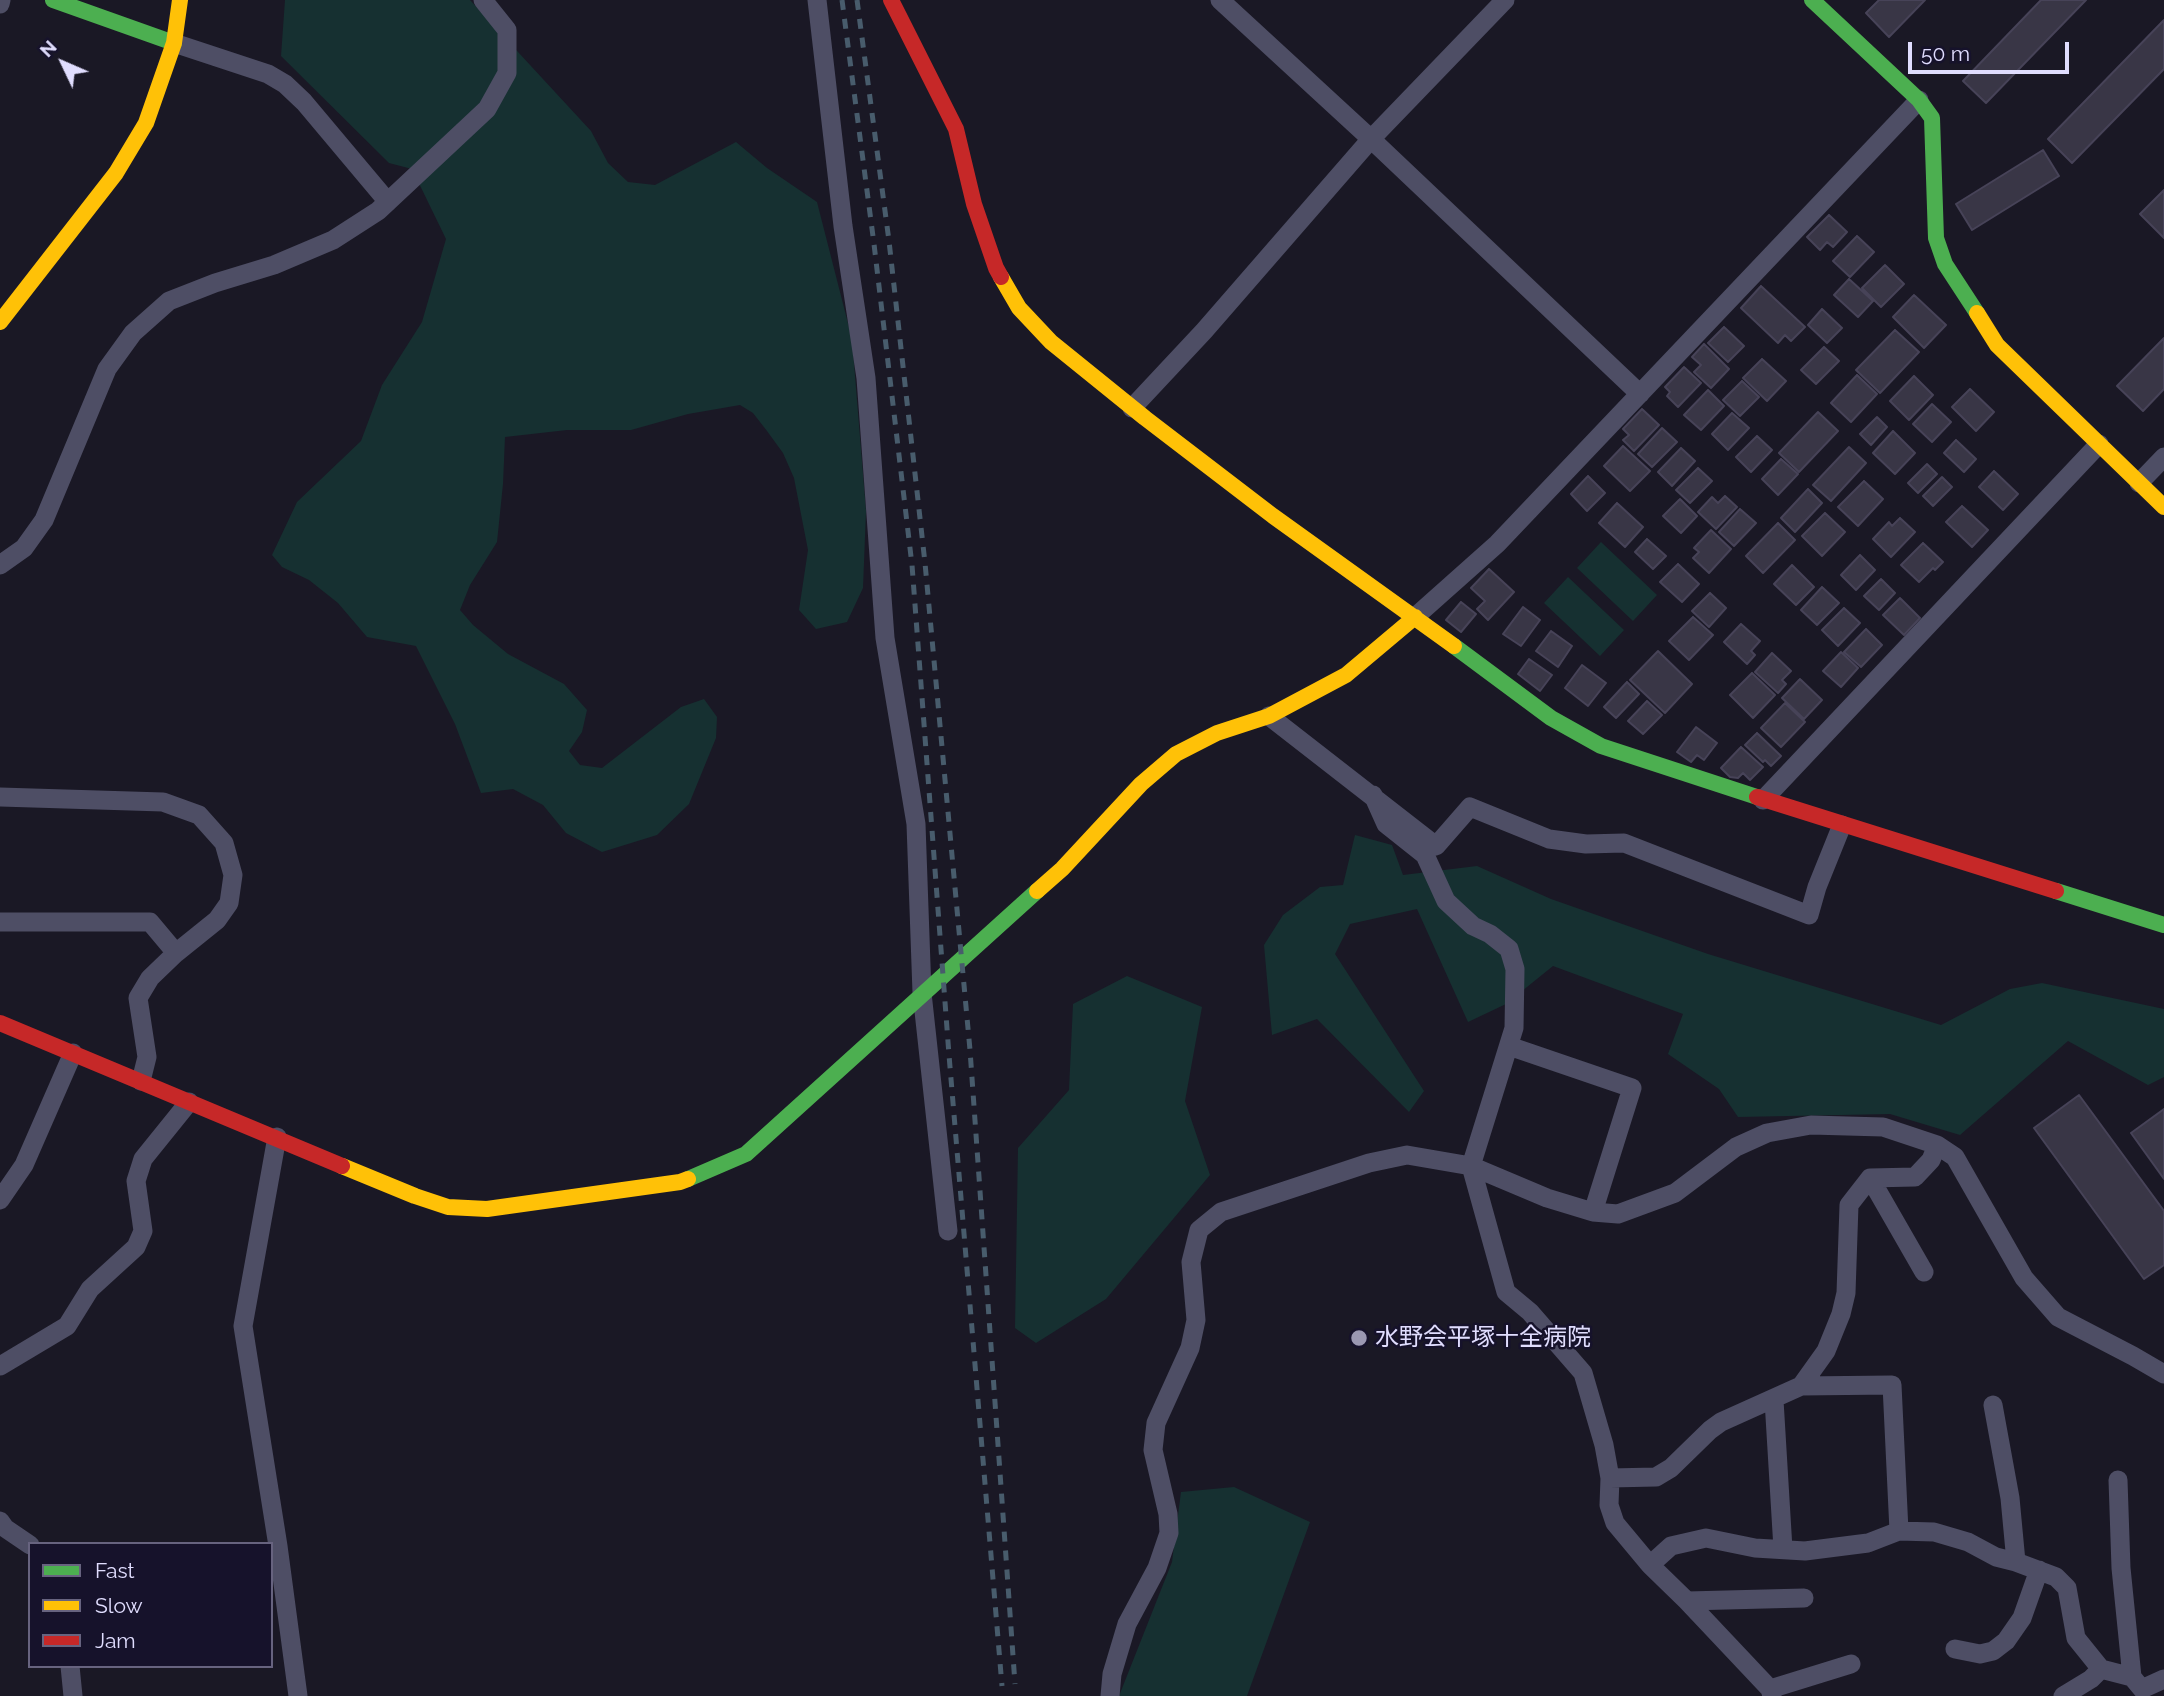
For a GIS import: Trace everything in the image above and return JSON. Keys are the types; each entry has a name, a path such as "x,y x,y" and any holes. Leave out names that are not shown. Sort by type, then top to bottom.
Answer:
{"street":[{"path":"53,0 268,74 285,84 304,102 388,202"},
{"path":"0,322 116,173 146,123 174,43 180,0"},
{"path":"2,562 24,548 44,520 107,369 133,333 169,301 215,283 274,265 333,240 378,211 486,109 507,73 506,30 483,0"},
{"path":"817,0 843,226 866,378 885,638 916,824 922,993 947,1231"},
{"path":"891,0 956,129 974,204 996,268 1019,308 1051,342 1132,408 1273,516 1550,718 1601,746 1763,800 2161,920"},
{"path":"1220,0 1640,394"},
{"path":"1132,408 1204,331 1371,139 1505,0"},
{"path":"1812,0 1919,100 1932,118 1936,238 1945,264 1997,345 2164,507"},
{"path":"0,1023 447,1207 488,1209 680,1182 746,1154 1062,869 1142,784 1177,754 1217,733 1269,716 1346,676 1497,544 1919,100"},
{"path":"1763,800 2099,444"},
{"path":"2139,483 2164,457"},
{"path":"1269,716 1436,846 1470,807 1549,839 1586,844 1624,843 1809,915 1817,887 1842,825"},
{"path":"1373,796 1387,824 1425,855 1446,901 1474,926 1490,934 1509,949 1515,969 1514,1028 1471,1166 1506,1292 1530,1312 1583,1373 1604,1446 1610,1478 1609,1505 1615,1522 1650,1564 1771,1693 1851,1664"},
{"path":"0,797 163,803 199,815 224,843 233,875 229,902 217,920 150,978 138,998 147,1057 141,1081"},
{"path":"0,922 150,922 176,953"},
{"path":"1509,1046 1632,1088 1593,1212"},
{"path":"0,1200 24,1165 73,1053"},
{"path":"0,1366 66,1326 90,1289 136,1247 143,1231 136,1181 143,1158 189,1102"},
{"path":"1110,1696 1112,1674 1127,1625 1157,1567 1168,1534 1168,1514 1153,1450 1156,1423 1190,1348 1196,1320 1191,1262 1199,1230 1221,1212 1368,1163 1407,1155 1471,1166 1547,1198 1593,1212 1618,1214 1675,1193 1736,1147 1767,1132 1811,1125 1883,1127 1937,1145 1955,1157 2024,1278 2058,1317 2164,1374"},
{"path":"278,1137 243,1326 278,1546 298,1696"},
{"path":"1870,1178 1915,1177 1931,1160 1937,1145"},
{"path":"1870,1178 1924,1272"},
{"path":"1801,1387 1826,1351 1841,1314 1846,1293 1849,1205 1870,1178"},
{"path":"1610,1478 1656,1477 1671,1468 1721,1422 1801,1387 1892,1385 1899,1531"},
{"path":"1774,1399 1783,1549"},
{"path":"1993,1405 2010,1498 2016,1562"},
{"path":"2118,1480 2121,1568 2140,1687"},
{"path":"0,1521 5,1528 28,1544"},
{"path":"1650,1564 1671,1546 1706,1538 1755,1548 1804,1550 1868,1543 1899,1531 1934,1532 1968,1542 1996,1557 2056,1577 2067,1588 2076,1638 2101,1669 2140,1687 2164,1679"},
{"path":"1955,1649 1980,1654 1993,1651 2006,1641 2022,1618 2039,1570"},
{"path":"1687,1601 1804,1598"},
{"path":"70,1668 74,1696"},
{"path":"2063,1696 2091,1679 2101,1669"}],"green space":[{"path":"285,0 470,0 591,131 608,163 628,182 655,185 736,142 767,168 817,202 852,339 866,511 863,588 847,622 816,629 799,610 808,550 794,478 783,453 767,431 753,413 740,405 688,414 631,430 567,430 505,437 497,542 470,585 460,610 473,625 508,654 564,684 587,710 582,732 569,751 580,765 602,768 681,707 704,699 717,717 716,738 689,804 657,835 602,852 566,833 543,805 513,789 481,793 455,724 416,646 367,637 338,603 309,580 282,567 272,555 297,502 361,441 382,385 422,322 446,239 412,169 389,163 281,56"},
{"path":"1601,542 1657,595 1633,621 1577,568"},
{"path":"1568,577 1624,630 1600,656 1544,603"},
{"path":"1355,835 1392,845 1403,875 1477,866 1551,899 1708,954 1941,1025 2010,989 2042,983 2164,1009 2164,1077 2148,1085 2068,1041 1960,1135 1890,1114 1738,1117 1719,1089 1668,1054 1683,1014 1553,966 1506,1004 1468,1022 1417,909 1350,924 1335,954 1424,1091 1409,1112 1317,1019 1272,1035 1264,945 1283,915 1320,887 1343,885"},
{"path":"1127,976 1202,1007 1185,1101 1210,1175 1106,1299 1036,1343 1015,1328 1018,1148 1069,1090 1073,1004"},
{"path":"1234,1487 1310,1522 1247,1696 1119,1696 1172,1562 1181,1492"}],"building":[{"path":"1879,0 1925,0 1889,37 1866,13"},
{"path":"2041,0 2086,0 1986,103 1963,81"},
{"path":"2164,20 2164,69 2072,163 2048,139"},
{"path":"2043,150 2059,176 1972,230 1956,204"},
{"path":"2164,190 2164,238 2140,214"},
{"path":"1829,215 1847,232 1833,247 1827,242 1820,250 1807,237"},
{"path":"1857,236 1874,252 1850,277 1833,261"},
{"path":"1885,265 1904,284 1881,307 1862,288"},
{"path":"1849,279 1873,301 1858,317 1834,295"},
{"path":"1761,286 1805,327 1791,341 1785,335 1778,343 1741,308"},
{"path":"1914,295 1946,325 1924,348 1893,317"},
{"path":"1822,309 1842,328 1827,343 1808,325"},
{"path":"1724,327 1744,346 1728,362 1708,343"},
{"path":"1895,330 1919,352 1880,393 1856,370"},
{"path":"2164,338 2164,389 2143,411 2117,386"},
{"path":"1704,344 1729,369 1711,388 1694,372 1701,365 1692,357"},
{"path":"1824,347 1839,361 1816,384 1801,370"},
{"path":"1762,359 1786,381 1767,401 1743,378"},
{"path":"1684,367 1701,383 1678,407 1667,396 1670,392 1665,387"},
{"path":"1857,375 1877,394 1851,422 1831,403"},
{"path":"1914,376 1933,395 1909,420 1890,401"},
{"path":"1742,381 1759,397 1740,416 1723,400"},
{"path":"1970,389 1994,412 1976,431 1952,407"},
{"path":"1708,390 1724,406 1701,430 1684,415"},
{"path":"1932,404 1951,422 1932,442 1913,424"},
{"path":"1642,409 1659,425 1634,451 1623,440 1629,435 1623,429"},
{"path":"1818,412 1838,431 1799,472 1779,453"},
{"path":"1732,413 1749,428 1728,450 1712,434"},
{"path":"1877,417 1887,427 1871,445 1860,434"},
{"path":"1662,428 1677,442 1652,467 1638,454"},
{"path":"1893,431 1915,453 1895,474 1873,453"},
{"path":"1757,436 1772,450 1751,472 1736,457"},
{"path":"1956,440 1976,459 1964,472 1944,453"},
{"path":"1623,446 1650,471 1630,491 1604,466"},
{"path":"1849,447 1866,463 1831,501 1813,485"},
{"path":"1681,448 1695,461 1672,486 1658,472"},
{"path":"1781,459 1798,474 1778,495 1762,479"},
{"path":"1927,464 1937,474 1918,493 1908,483"},
{"path":"1698,468 1712,481 1690,503 1676,490"},
{"path":"1994,471 2018,494 2003,510 1979,487"},
{"path":"1588,476 1605,493 1587,511 1571,494"},
{"path":"1942,477 1952,487 1933,506 1923,496"},
{"path":"1864,481 1883,499 1858,526 1838,507"},
{"path":"1808,489 1822,503 1795,532 1781,518"},
{"path":"1725,496 1737,507 1716,529 1698,512 1712,497 1718,503"},
{"path":"1680,499 1697,516 1681,533 1663,516"},
{"path":"1617,503 1643,527 1625,547 1599,523"},
{"path":"1962,506 1988,530 1972,547 1946,522"},
{"path":"1740,509 1756,523 1734,546 1719,532"},
{"path":"1825,513 1845,532 1822,556 1802,536"},
{"path":"1900,518 1915,532 1891,557 1873,539 1889,522 1892,526"},
{"path":"1778,523 1795,540 1763,573 1746,556"},
{"path":"1711,530 1731,549 1709,573 1693,558 1699,552 1694,548"},
{"path":"1647,539 1666,556 1653,569 1635,552"},
{"path":"1923,543 1943,562 1919,582 1901,565"},
{"path":"1860,555 1875,570 1856,590 1841,575"},
{"path":"1678,564 1699,584 1682,602 1660,582"},
{"path":"1792,565 1814,587 1796,605 1774,584"},
{"path":"1489,569 1514,592 1488,620 1477,609 1485,601 1471,588"},
{"path":"1881,579 1895,593 1879,610 1864,596"},
{"path":"1822,587 1839,603 1817,625 1801,610"},
{"path":"1710,593 1726,608 1709,627 1692,611"},
{"path":"1900,598 1920,618 1904,635 1883,615"},
{"path":"1461,602 1476,614 1461,632 1446,620"},
{"path":"1523,607 1540,620 1521,646 1503,634"},
{"path":"1844,608 1860,623 1838,646 1822,630"},
{"path":"1693,617 1713,635 1689,660 1669,641"},
{"path":"1741,624 1760,641 1751,651 1755,655 1747,664 1724,642"},
{"path":"1866,629 1882,645 1861,667 1844,652"},
{"path":"1551,631 1572,646 1558,667 1536,651"},
{"path":"1658,651 1692,684 1665,713 1630,680"},
{"path":"1841,652 1858,668 1841,687 1823,671"},
{"path":"1772,653 1791,671 1782,680 1786,684 1778,693 1755,672"},
{"path":"1529,659 1552,675 1540,691 1518,674"},
{"path":"1582,665 1606,683 1588,706 1565,688"},
{"path":"1752,673 1775,695 1753,718 1730,695"},
{"path":"1800,679 1822,700 1804,719 1782,698"},
{"path":"1627,682 1639,694 1616,718 1604,707"},
{"path":"1647,701 1662,715 1643,734 1628,721"},
{"path":"1785,703 1805,722 1781,747 1761,728"},
{"path":"1696,727 1717,743 1704,760 1697,755 1691,762 1677,752"},
{"path":"1757,733 1781,756 1771,766 1745,745"},
{"path":"1741,747 1763,767 1750,780 1743,773 1738,778 1730,777 1721,768"},
{"path":"2079,1095 2164,1211 2164,1265 2144,1279 2034,1128"},
{"path":"2164,1109 2164,1179 2131,1133"}],"railway":[{"path":"842,0 912,565 949,1055 1002,1686"},
{"path":"857,0 889,241 925,563 970,1050 1015,1684"}],"traffic: fast":[{"path":"53,0 174,43"},
{"path":"1812,0 1919,100 1932,118 1936,238 1945,264 1977,313"},
{"path":"1454,646 1551,718 1601,746 1757,797"},
{"path":"688,1179 746,1154 1037,891"},
{"path":"2056,891 2164,925"}],"traffic: slow":[{"path":"0,322 116,173 146,123 174,43 180,0"},
{"path":"1001,277 1019,308 1051,342 1273,516 1454,646"},
{"path":"1977,313 1997,345 2164,507"},
{"path":"1037,891 1062,869 1141,784 1176,754 1217,733 1269,716 1346,675 1415,617"},
{"path":"342,1166 448,1207 487,1209 688,1179"}],"traffic: jam":[{"path":"891,0 956,129 974,204 1001,277"},
{"path":"1757,797 2056,891"},
{"path":"0,1023 342,1166"}],"place":[{"name":"水野会平塚十全病院","path":"1359,1338"}]}
